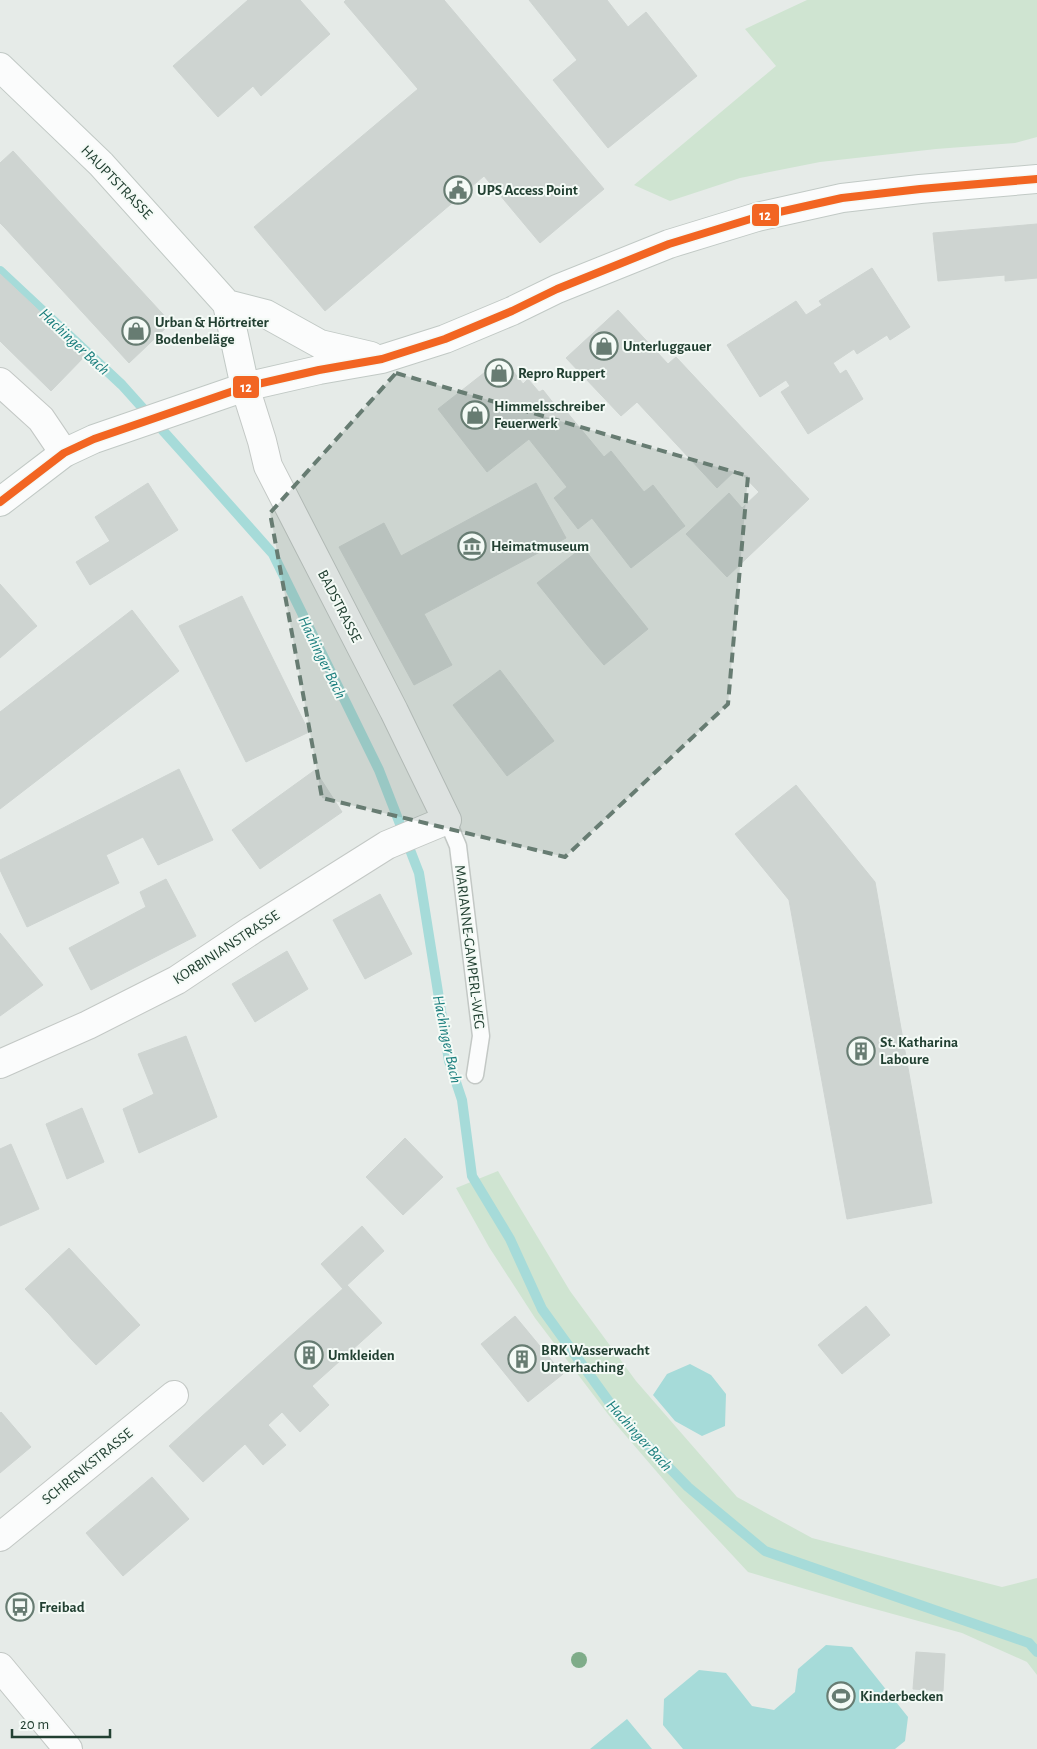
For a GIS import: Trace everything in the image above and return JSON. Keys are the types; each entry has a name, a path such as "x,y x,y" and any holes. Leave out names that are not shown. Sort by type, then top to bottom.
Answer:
{"main road":[{"name":"HAUPTSTRASSE","path":"0,67 101,164 227,304 245,387"},
{"path":"0,502 64,453 94,439 245,387 319,370 382,359 445,339 512,311 557,289 669,244 757,217 842,198 1037,179"},
{"path":"227,304 266,314 320,344 382,359"},
{"path":"0,382 41,419 64,453"},
{"name":"BADSTRASSE","path":"245,387 268,466 394,711 437,824"},
{"name":"KORBINIANSTRASSE","path":"0,1064 88,1025 177,980 252,930 391,843 437,824"},
{"name":"SCHRENKSTRASSE","path":"0,1538 174,1394"},
{"path":"0,1666 68,1749"}],"lane":[{"name":"MARIANNE-GAMPERL-WEG","path":"437,824 458,846 481,1036 475,1075"}],"highlighted area":[{"path":"396,373 748,476 728,704 565,857 322,798 270,513"}],"green space":[{"path":"807,0 1037,0 1037,137 1015,143 936,149 820,162 740,178 670,201 634,185 776,66 745,29"},
{"path":"498,1171 570,1291 636,1381 737,1497 812,1538 1002,1587 1037,1578 1037,1675 1027,1662 962,1633 748,1572 681,1500 614,1422 535,1318 489,1247 456,1188"}],"water":[{"path":"690,1364 711,1375 726,1394 725,1426 702,1436 675,1421 653,1395 667,1374"},
{"name":"Kinderbecken","path":"826,1645 852,1647 908,1717 905,1741 895,1749 683,1749 663,1725 664,1699 699,1670 726,1673 752,1706 774,1710 795,1692 798,1669"},
{"path":"627,1719 652,1749 590,1749"}],"building":[{"path":"248,0 300,0 330,34 261,96 253,86 218,117 173,66"},
{"path":"346,0 444,0 604,189 540,243 484,176 325,311 254,227 418,89 344,2"},
{"path":"529,0 607,0 628,27 646,12 697,76 608,148 553,80 577,60"},
{"path":"13,151 48,189 5,228 0,223 0,163"},
{"path":"48,189 171,323 129,363 5,228"},
{"path":"1037,224 1037,278 1005,281 1005,275 938,281 933,233"},
{"path":"872,268 910,327 890,340 887,335 857,354 854,349 833,363 840,374 846,370 863,399 808,434 781,392 790,386 786,380 760,397 727,345 796,301 806,315 822,305 819,301"},
{"path":"0,274 86,355 51,391 0,341"},
{"path":"618,310 668,364 676,357 760,447 717,488 637,402 621,416 566,358"},
{"path":"503,358 523,384 528,379 539,392 543,390 562,414 566,411 604,457 611,451 644,492 653,485 685,526 631,568 592,518 578,529 554,498 567,487 529,439 487,472 438,409"},
{"path":"760,447 809,499 727,577 686,534 729,493 742,508 759,492 737,469"},
{"path":"148,483 178,530 124,564 95,517"},
{"path":"536,483 566,538 424,614 452,665 414,685 339,547 384,523 401,556"},
{"path":"110,541 124,564 90,585 76,562"},
{"path":"583,547 599,568 554,604 537,583"},
{"path":"599,568 615,588 570,624 554,604"},
{"path":"0,584 37,626 0,658"},
{"path":"615,588 632,609 587,645 570,624"},
{"path":"242,596 309,732 246,762 179,626"},
{"path":"632,609 648,629 604,665 587,645"},
{"path":"132,610 179,671 0,809 0,712"},
{"path":"500,670 554,741 507,776 453,705"},
{"path":"179,769 213,840 158,865 143,837 106,855 119,883 27,927 0,870 0,860"},
{"path":"315,770 342,812 260,869 232,830"},
{"name":"St. Katharina Laboure","path":"796,785 875,882 932,1203 847,1219 789,900 735,834"},
{"path":"166,879 196,936 91,990 69,948 146,907 140,892"},
{"path":"380,894 412,954 365,979 333,920"},
{"path":"0,933 43,985 0,1016"},
{"path":"287,951 308,989 255,1022 232,984"},
{"path":"186,1036 217,1117 139,1153 123,1109 154,1094 138,1054"},
{"path":"82,1108 104,1162 67,1179 46,1124"},
{"path":"405,1138 443,1177 403,1215 366,1177"},
{"path":"11,1144 39,1209 0,1226 0,1149"},
{"path":"362,1226 384,1251 343,1289 321,1264"},
{"path":"69,1248 93,1274 49,1314 25,1289"},
{"path":"93,1274 116,1299 72,1340 49,1314"},
{"name":"Umkleiden","path":"347,1285 382,1323 312,1386 329,1405 300,1432 282,1412 268,1425 286,1445 263,1465 245,1444 203,1482 169,1446"},
{"path":"116,1299 140,1325 96,1365 72,1340"},
{"path":"866,1306 890,1335 842,1374 818,1345"},
{"name":"BRK Wasserwacht Unterhaching","path":"515,1316 563,1374 528,1402 481,1344"},
{"path":"0,1413 31,1447 0,1473"},
{"path":"152,1477 189,1519 123,1576 86,1533"},
{"path":"916,1652 945,1654 943,1691 913,1689"}],"waterway":[{"name":"Hachinger Bach","path":"0,271 122,385 273,554 379,770 419,873 449,1061 462,1100 472,1176 510,1239 542,1309 620,1417 688,1487 765,1551 1029,1643 1037,1652"}],"transit line":[{"name":"12","path":"0,502 64,453 94,439 245,387 319,370 382,359 445,339 512,311 557,289 669,244 757,217 842,198 1037,179"}],"place":[{"name":"UPS Access Point","path":"458,190"},
{"name":"Urban & Hörtreiter Bodenbeläge","path":"136,331"},
{"name":"Unterluggauer","path":"604,346"},
{"name":"Repro Ruppert","path":"499,373"},
{"name":"Himmelsschreiber Feuerwerk","path":"475,415"},
{"name":"Heimatmuseum","path":"472,546"},
{"name":"St. Katharina Laboure","path":"861,1051"},
{"name":"Umkleiden","path":"309,1355"},
{"name":"BRK Wasserwacht Unterhaching","path":"522,1359"},
{"name":"Freibad","path":"20,1607"},
{"name":"Kinderbecken","path":"841,1696"}]}
